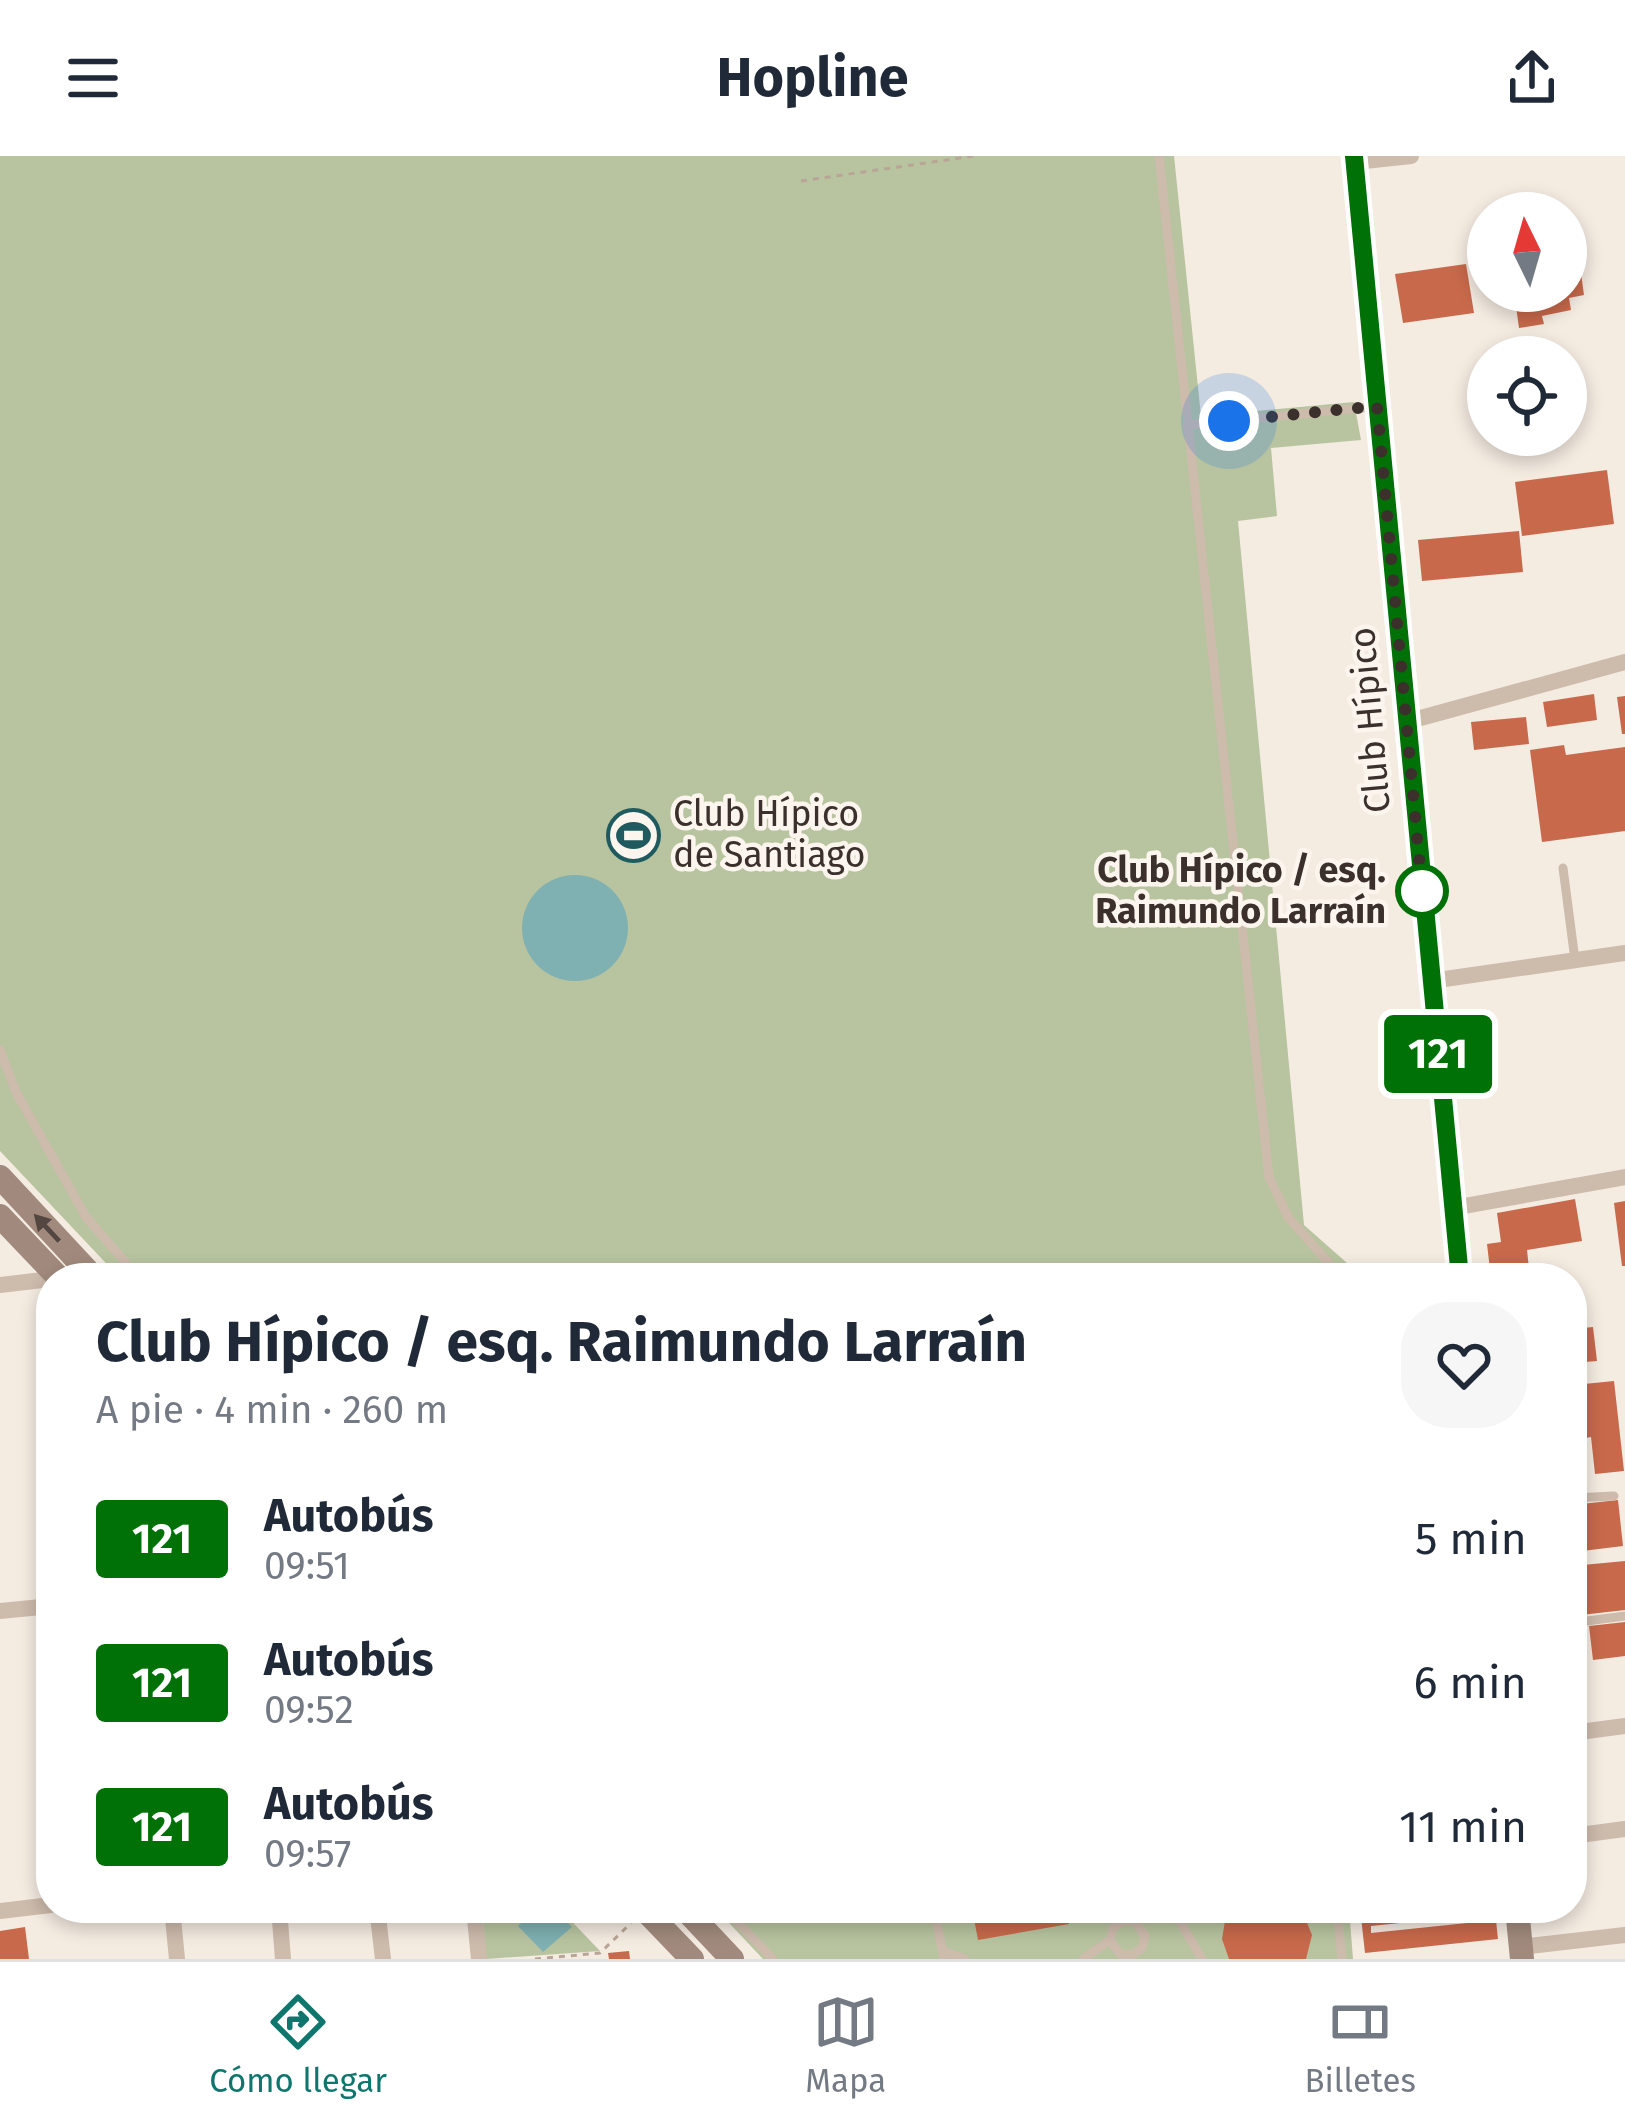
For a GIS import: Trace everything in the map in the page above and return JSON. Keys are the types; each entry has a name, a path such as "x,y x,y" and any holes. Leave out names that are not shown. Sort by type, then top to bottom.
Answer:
{"main road":[{"name":"Club Hípico","path":"1354,159 1458,1263"},
{"path":"0,1177 61,1263"},
{"path":"0,1216 55,1263"},
{"path":"657,1923 692,1959"},
{"path":"698,1923 732,1959"},
{"path":"1518,1923 1521,1953"}],"street":[{"path":"1354,159 1411,156"},
{"path":"1406,722 1625,662"},
{"path":"1431,981 1625,953"},
{"path":"1453,1208 1625,1178"},
{"path":"0,1285 36,1280"},
{"path":"0,1611 36,1607"},
{"path":"1587,1731 1625,1726"},
{"path":"1587,1833 1625,1829"},
{"path":"0,1911 36,1907"},
{"path":"173,1923 177,1959"},
{"path":"280,1923 283,1959"},
{"path":"379,1923 383,1959"},
{"path":"475,1923 479,1959"},
{"path":"1521,1953 1625,1935"}],"lane":[{"path":"1159,156 1269,1177 1288,1217 1329,1263"},
{"path":"1187,425 1377,406"},
{"path":"1563,868 1575,960"},
{"path":"0,1050 16,1092 86,1217 127,1263"},
{"path":"1587,1497 1614,1496"},
{"path":"1587,1621 1625,1616"},
{"path":"738,1923 773,1959"},
{"path":"937,1923 944,1955 965,1959"},
{"path":"1181,1923 1202,1959"},
{"path":"1338,1923 1342,1959"},
{"path":"1083,1959 1110,1940"}],"path":[{"path":"801,181 974,156"},
{"path":"535,1959 600,1953 630,1923"}],"green space":[{"name":"Club Hípico de Santiago","path":"0,156 1174,156 1201,416 1354,402 1361,440 1271,448 1277,516 1238,521 1304,1225 1347,1263 106,1263 0,1151"},
{"path":"483,1923 573,1923 600,1951 486,1959"},
{"path":"729,1923 1350,1923 1353,1959 763,1959"}],"water":[{"path":"575,875 595,879 612,891 624,908 628,928 624,948 612,965 595,977 575,981 555,977 538,965 526,948 522,928 526,908 538,891 555,879"},
{"path":"568,1923 572,1927 543,1952 518,1926"}],"building":[{"path":"1466,264 1467,312 1474,313 1403,323 1395,274"},
{"path":"1517,312 1561,312 1542,316 1544,324 1519,328"},
{"path":"1607,470 1614,524 1522,536 1515,482"},
{"path":"1519,531 1523,572 1422,581 1418,540"},
{"path":"1594,694 1597,720 1547,727 1543,702"},
{"path":"1625,696 1625,734 1622,734 1617,697"},
{"path":"1526,717 1529,744 1474,750 1471,722"},
{"path":"1564,745 1566,755 1625,747 1625,831 1542,842 1530,750"},
{"path":"1575,1199 1582,1241 1527,1250 1528,1263 1489,1263 1487,1244 1501,1242 1497,1213"},
{"path":"1625,1201 1625,1266 1622,1266 1614,1203"},
{"path":"1593,1327 1597,1361 1587,1362 1587,1328"},
{"path":"1614,1381 1624,1471 1595,1474 1591,1437 1587,1438 1587,1384"},
{"path":"1618,1500 1623,1546 1587,1550 1587,1503"},
{"path":"1625,1561 1625,1610 1587,1614 1587,1565"},
{"path":"1625,1622 1625,1656 1593,1660 1589,1626"},
{"path":"975,1923 1069,1923 1069,1924 978,1940"},
{"path":"1225,1923 1307,1923 1312,1935 1306,1959 1229,1959 1222,1939"},
{"path":"1362,1923 1400,1923 1371,1926 1371,1933 1496,1923 1498,1939 1365,1953"},
{"path":"25,1927 29,1959 0,1959 0,1931"},
{"path":"629,1951 630,1959 609,1959 608,1953"}],"bus line":[{"name":"121","path":"1354,156 1459,1263"}],"place":[{"name":"Club Hípico de Santiago","path":"634,835"},
{"name":"Club Hípico / esq. Raimundo Larraín","path":"1422,891"}],"route":[{"path":"1229,421 1377,406 1422,891"}]}
